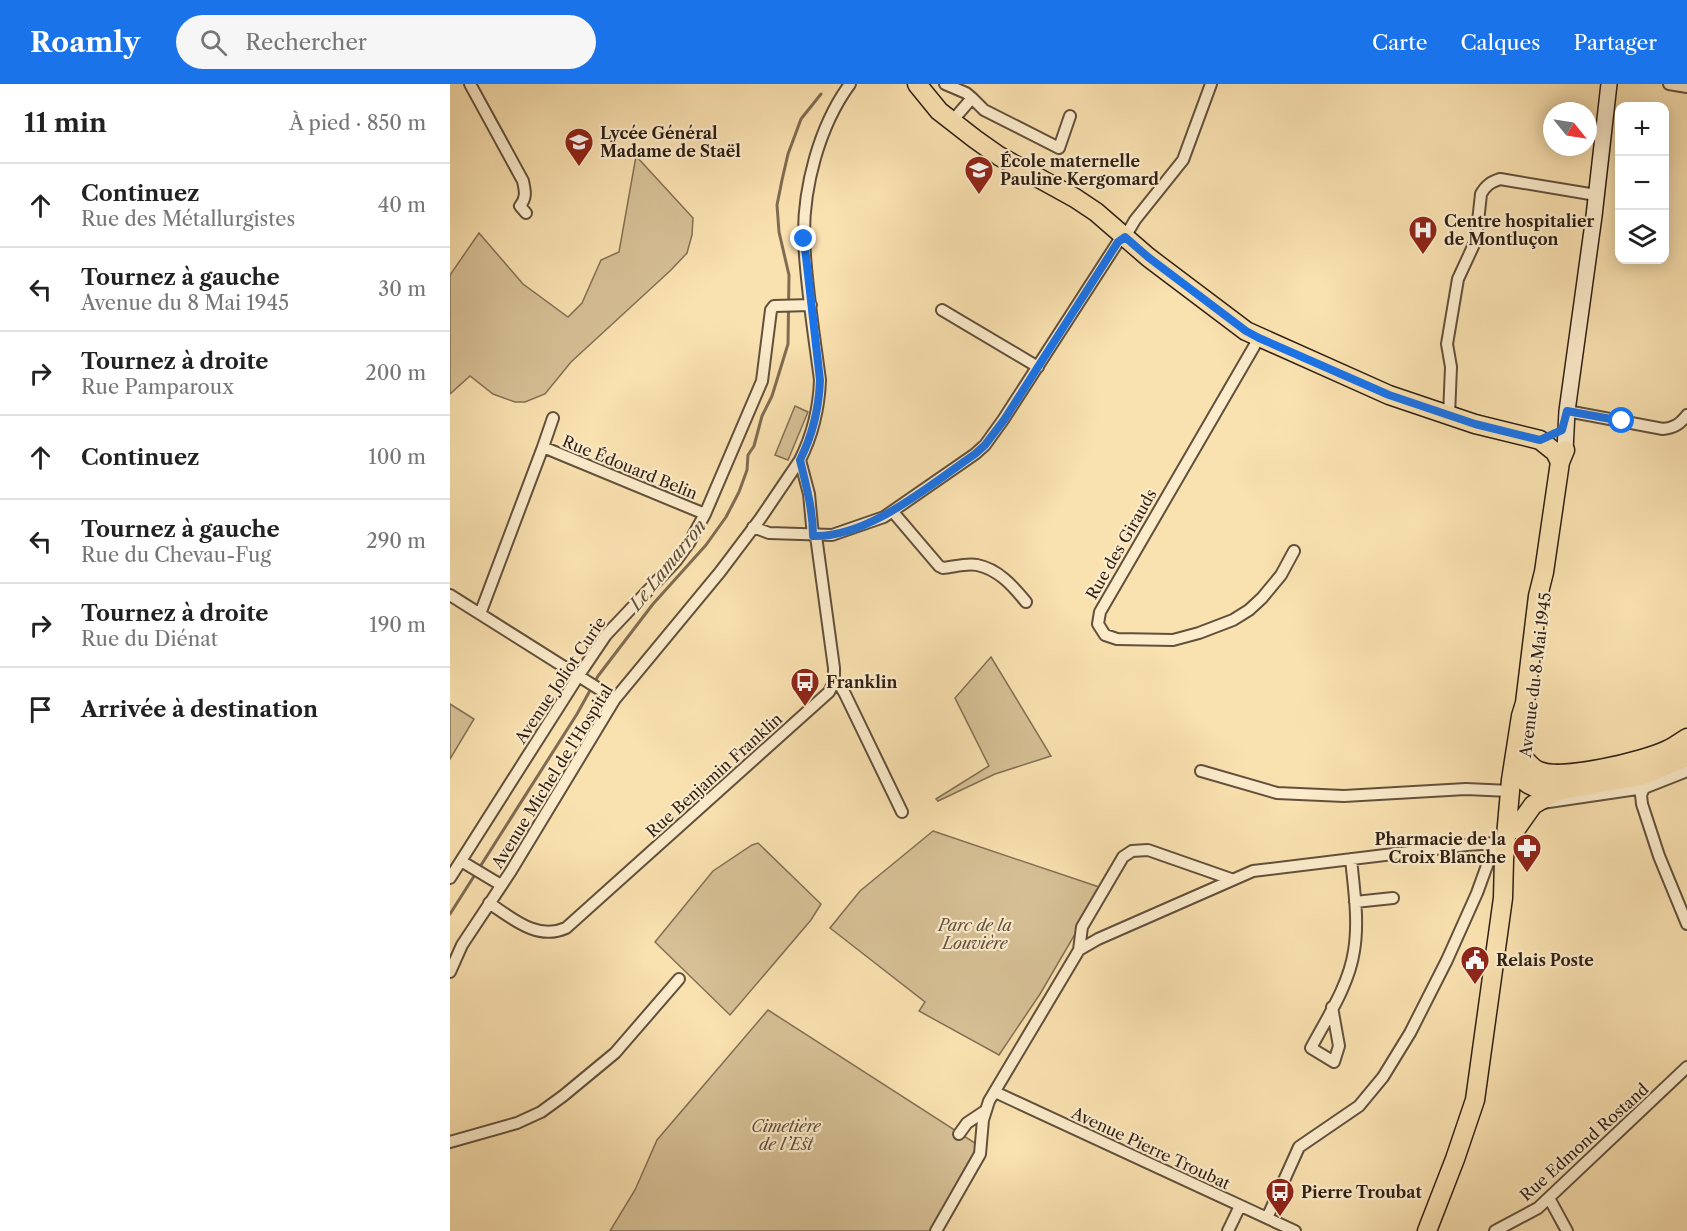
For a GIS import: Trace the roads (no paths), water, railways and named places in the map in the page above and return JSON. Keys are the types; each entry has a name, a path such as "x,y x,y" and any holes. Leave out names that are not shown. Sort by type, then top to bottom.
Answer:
{"main road":[{"path":"917,84 939,111 975,139 999,156 1075,198 1148,257 1253,334 1389,395 1475,424 1540,440 1560,454"},
{"path":"928,84 951,119"},
{"name":"Avenue du 8 Mai 1945","path":"1522,790 1521,716 1525,704 1538,596 1544,572 1567,411 1609,84"},
{"name":"Avenue du 8 Mai 1945","path":"1560,454 1562,430 1567,411"},
{"path":"1540,440 1562,430"},
{"name":"Avenue du 8 Mai 1945","path":"1426,1231 1455,1159 1475,1100 1503,898 1508,844 1522,790 1546,594 1544,572"},
{"path":"1522,790 1565,774 1629,763 1667,750 1687,738"},
{"path":"1522,790 1557,791 1641,776 1687,757"},
{"path":"1525,760 1541,773 1565,774"},
{"path":"1508,844 1522,790"}],"street":[{"path":"470,84 523,181 526,194 520,206 526,213"},
{"name":"Avenue Michel de l'Hospital","path":"450,972 462,945 615,699 682,620 753,527 800,460 809,443 819,397 820,380 804,239 808,191 825,131 850,84"},
{"path":"945,84 966,93 984,110 1059,148 1070,116"},
{"path":"753,527 769,534 832,535 884,517 985,445 996,432 1118,242 1125,237 1135,220 1184,160 1211,84"},
{"path":"1668,84 1687,87"},
{"path":"951,119 972,98"},
{"path":"1449,415 1451,367 1447,344 1458,279 1476,240 1481,194 1485,187 1500,179 1596,195"},
{"name":"Avenue Joliot Curie","path":"450,878 466,864 579,675 606,635 676,561 689,543 705,514 762,381 771,310 778,305 811,305"},
{"path":"942,310 1038,367"},
{"name":"Rue des Girauds","path":"1253,334 1100,612 1098,624 1105,635 1117,639 1173,640 1199,633 1233,620 1249,610 1281,575 1294,551"},
{"path":"1567,411 1663,429 1671,428 1687,416"},
{"path":"543,447 554,418"},
{"name":"Rue Édouard Belin","path":"480,614 543,447 705,514"},
{"path":"800,460 813,519 834,682 845,694 903,812"},
{"path":"893,512 939,566 943,568 975,564 988,569 1014,586 1026,602"},
{"path":"450,595 615,699"},
{"name":"Rue Benjamin Franklin","path":"489,903 525,927 540,933 555,933 566,928 829,692 834,682"},
{"path":"1201,771 1277,794 1344,796 1466,789 1644,788 1687,771"},
{"path":"1644,788 1641,804 1659,856 1687,924"},
{"path":"1079,950 1098,939 1253,871 1467,845 1508,844"},
{"path":"1267,1218 1299,1148 1359,1106 1383,1077 1410,1033 1447,960 1477,893 1508,844"},
{"path":"936,1231 980,1154 985,1111 1079,950 1082,927 1123,857 1132,851 1148,850 1231,879"},
{"path":"1332,1007 1346,979 1354,953 1357,928 1352,859"},
{"path":"466,864 501,885"},
{"path":"1355,902 1393,898"},
{"path":"450,1142 517,1123 548,1107 615,1053 679,980"},
{"name":"Rue Edmond Rostand","path":"1495,1231 1538,1208 1687,1067"},
{"name":"Avenue Pierre Troubat","path":"995,1092 1295,1231"},
{"path":"959,1134 967,1123 985,1111"},
{"path":"1549,1198 1567,1231"},
{"path":"1228,1231 1240,1206"}],"waterway":[{"name":"Le Lamarron","path":"450,914 577,714 598,676 653,604 706,545 726,517 739,492 747,470 748,455 754,446 762,416 772,396 788,344 789,275 779,232 777,205 782,180 788,154 801,119 821,94"}],"place":[{"name":"Lycée Général Madame de Staël","path":"579,168"},
{"name":"École maternelle Pauline Kergomard","path":"979,196"},
{"name":"Centre hospitalier de Montluçon","path":"1423,256"},
{"name":"Franklin","path":"805,708"},
{"name":"Pharmacie de la Croix Blanche","path":"1527,874"},
{"name":"Relais Poste","path":"1475,986"},
{"name":"Pierre Troubat","path":"1280,1218"}],"park label":[{"name":"Parc de la Louvière","path":"975,934"},
{"name":"Cimetière de l’Est","path":"786,1135"}]}
